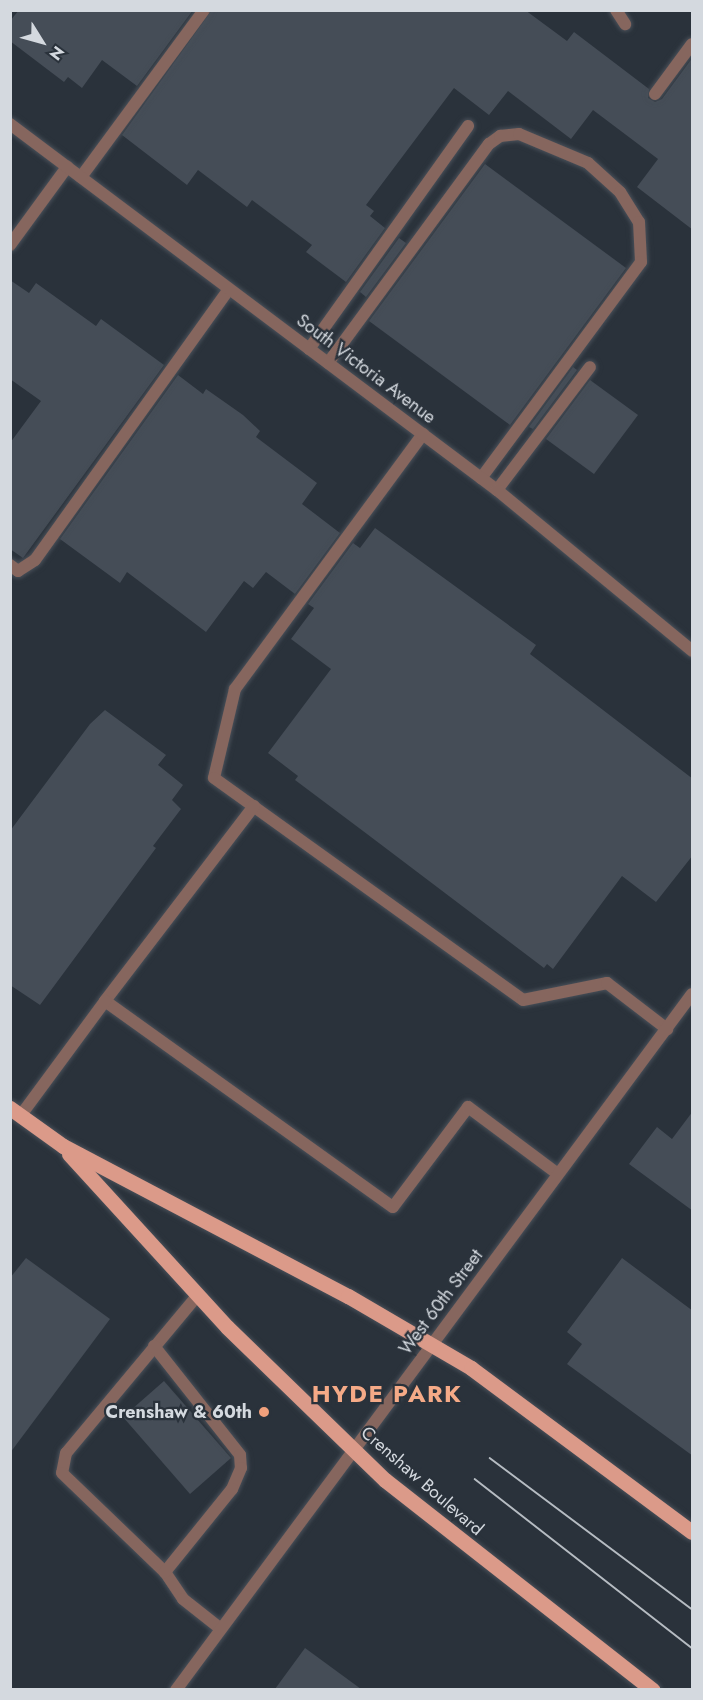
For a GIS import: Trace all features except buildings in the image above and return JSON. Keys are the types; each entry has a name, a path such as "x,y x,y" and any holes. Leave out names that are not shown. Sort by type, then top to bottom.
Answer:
{"main road":[{"name":"Crenshaw Boulevard","path":"16,1112 63,1146 348,1296 432,1345 510,1395 693,1532"},
{"name":"Crenshaw Boulevard","path":"63,1146 197,1296 354,1449 424,1513 653,1689"}],"street":[{"path":"81,177 204,10"},
{"path":"616,10 625,24"},
{"path":"655,94 693,44"},
{"name":"South Victoria Avenue","path":"10,124 497,490 693,651"},
{"path":"309,349 468,126"},
{"path":"328,363 489,144 500,136 519,134 566,151 604,176 639,222 641,262 481,478"},
{"path":"10,245 67,167"},
{"path":"10,566 18,571 35,560 229,289"},
{"path":"497,490 590,367"},
{"path":"423,434 235,689 214,778 523,1000 606,983 667,1029"},
{"path":"16,1112 105,1001 254,806"},
{"name":"West 60th Street","path":"176,1689 693,994"},
{"path":"105,1001 393,1207 468,1107 558,1174"},
{"path":"197,1296 66,1453 62,1473 165,1572 183,1599 221,1629"},
{"path":"154,1346 233,1442 241,1468 232,1489 165,1572"}],"tram line":[{"path":"490,1458 692,1609"},
{"path":"475,1479 692,1648"}],"place":[{"name":"Crenshaw & 60th","path":"264,1412"}],"district":[{"name":"HYDE PARK","path":"387,1394"}]}
